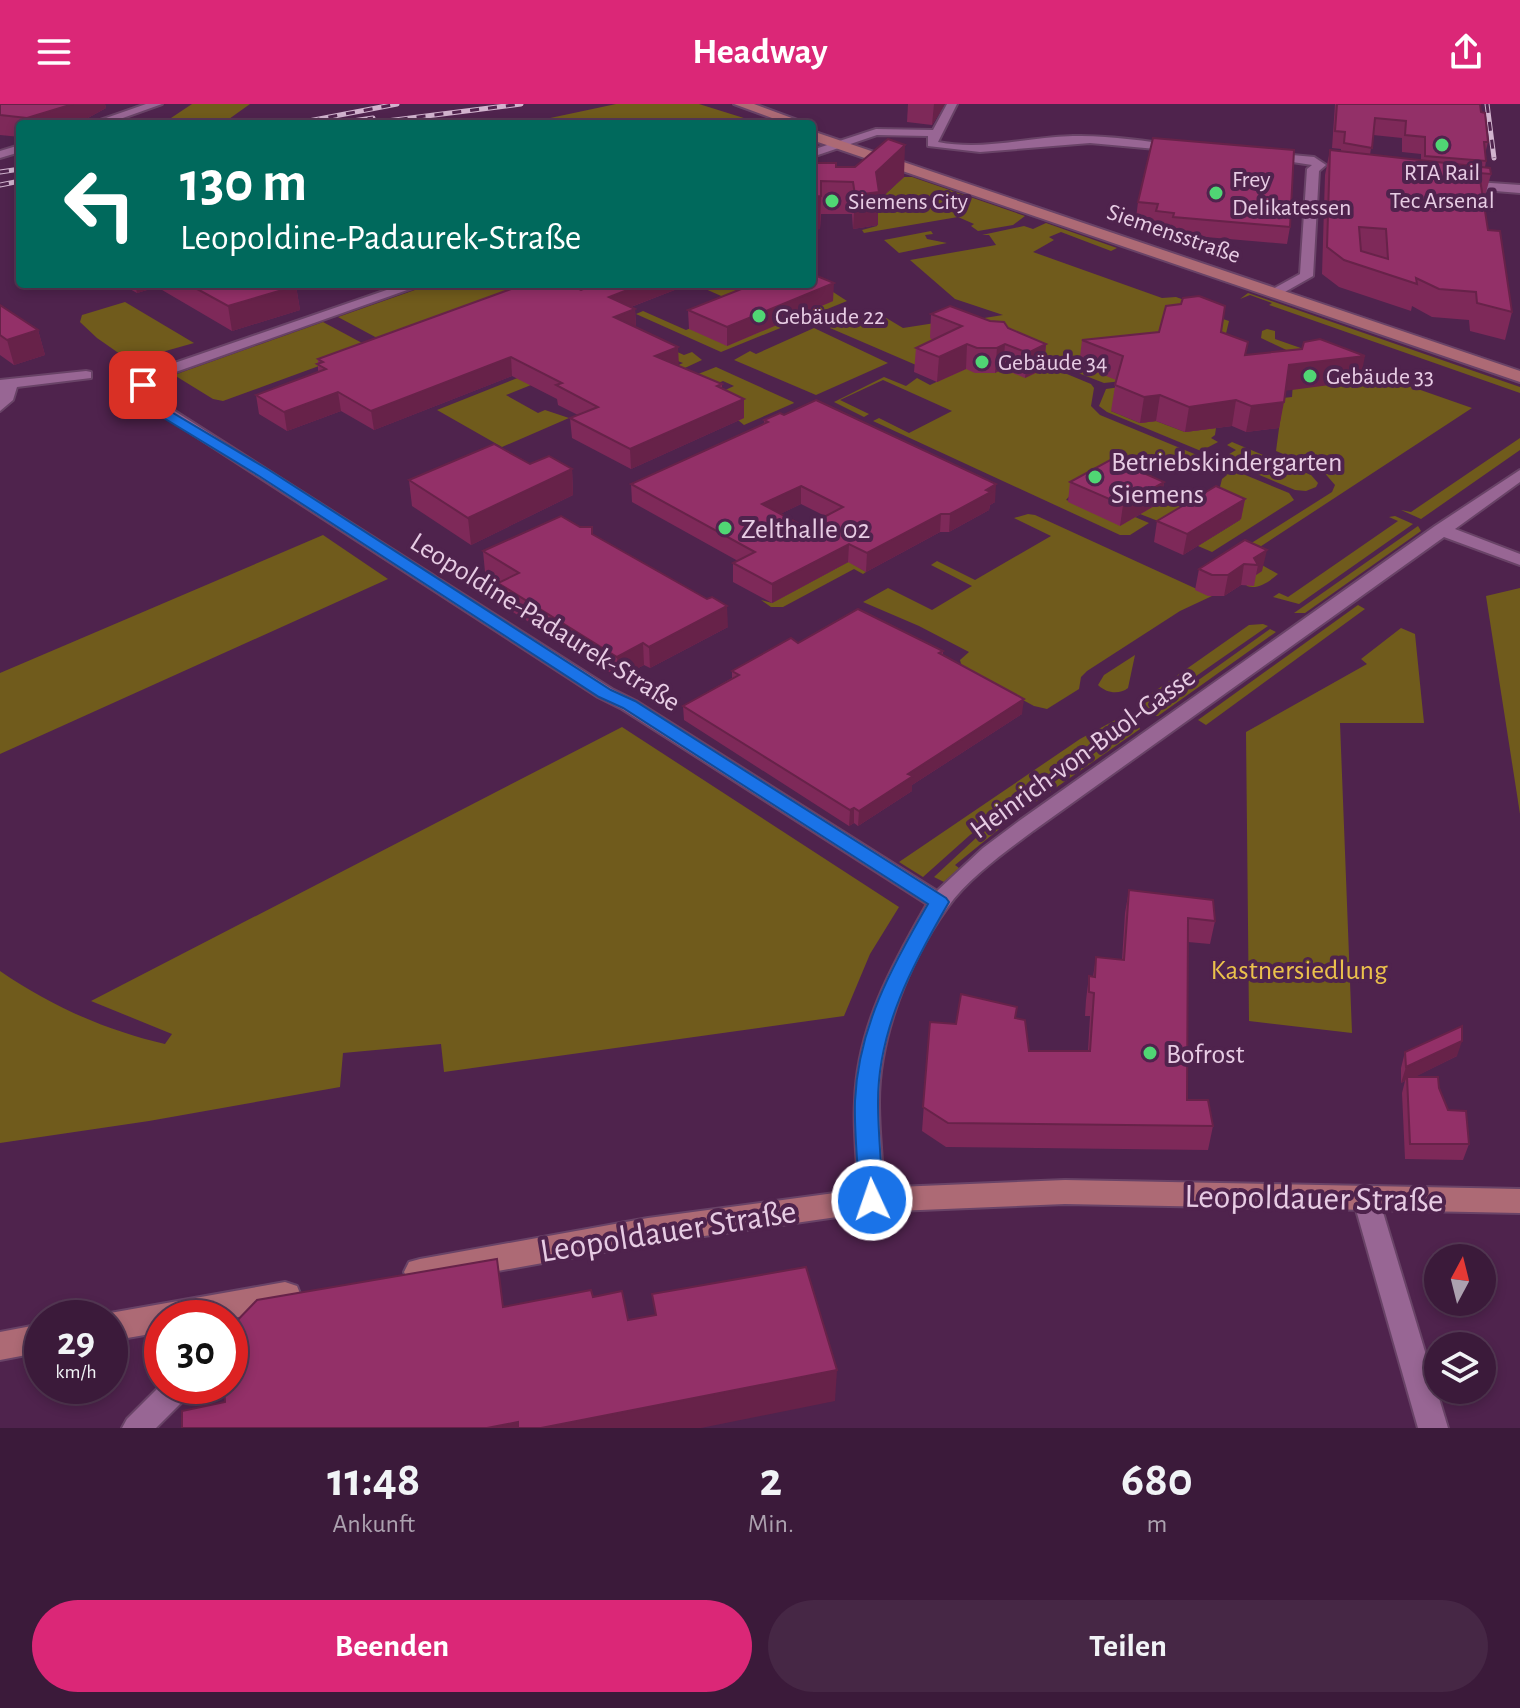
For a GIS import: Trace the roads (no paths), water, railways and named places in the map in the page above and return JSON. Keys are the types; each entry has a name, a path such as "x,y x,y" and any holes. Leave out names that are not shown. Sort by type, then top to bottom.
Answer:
{"main road":[{"path":"722,104 769,120"},
{"path":"741,104 789,120"},
{"name":"Siemensstraße","path":"816,130 1520,377"},
{"name":"Siemensstraße","path":"816,136 846,142"},
{"name":"Siemensstraße","path":"1282,291 1520,366"},
{"name":"Leopoldauer Straße","path":"391,1277 648,1231 872,1200 1053,1192 1520,1201"},
{"path":"248,1306 311,1292"},
{"path":"0,1346 24,1341"}],"street":[{"path":"107,120 157,104"},
{"path":"816,153 884,131 935,133 939,131 952,104"},
{"path":"935,133 932,144 957,150 973,151 1063,140 1194,150"},
{"path":"1255,155 1314,160 1326,165 1313,172 1307,273 1304,279 1282,291"},
{"path":"1451,184 1520,189"},
{"name":"Leopoldine-Padaurek-Straße","path":"405,288 165,371 148,379 140,390 141,396 939,902"},
{"path":"0,406 8,397 5,383 86,375"},
{"name":"Heinrich-von-Buol-Gasse","path":"872,1200 867,1100 873,1054 883,1012 902,967 939,902 990,853 1026,826 1520,475"},
{"path":"1441,530 1520,560"},
{"path":"1366,1199 1433,1428"},
{"path":"137,1428 161,1404"}],"railway":[{"path":"314,120 397,104"},
{"path":"395,120 521,104"},
{"path":"1487,104 1494,158"},
{"path":"359,120 373,118"},
{"path":"0,172 16,170"},
{"path":"0,185 16,182"}],"place":[{"name":"RTA Rail Tec Arsenal","path":"1442,145"},
{"name":"Frey Delikatessen","path":"1216,193"},
{"name":"Siemens City","path":"832,201"},
{"name":"Gebäude 22","path":"759,316"},
{"name":"Gebäude 34","path":"982,362"},
{"name":"Gebäude 33","path":"1310,376"},
{"name":"Betriebskindergarten Siemens","path":"1095,477"},
{"name":"Zelthalle 02","path":"725,528"},
{"name":"Bofrost","path":"1150,1053"}],"park label":[{"name":"Kastnersiedlung","path":"1299,969"}]}
